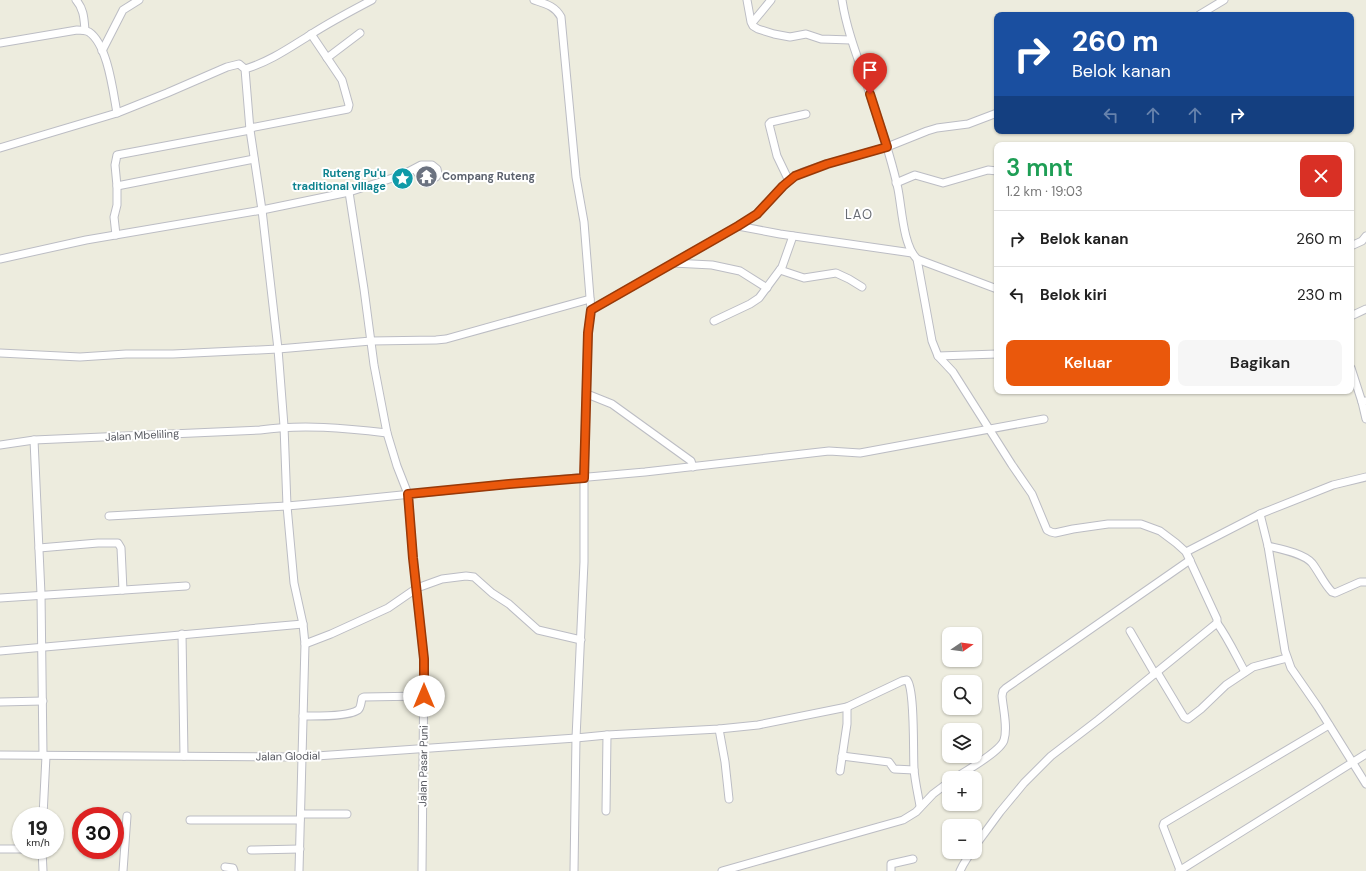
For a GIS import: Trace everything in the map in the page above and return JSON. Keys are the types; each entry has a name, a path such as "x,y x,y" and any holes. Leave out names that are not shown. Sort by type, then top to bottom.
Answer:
{"street":[{"path":"76,0 81,6 84,14 84,30"},
{"path":"102,51 123,10 139,0"},
{"path":"0,148 117,113 226,67 239,64 245,68 254,66 271,59 311,34 372,0"},
{"path":"534,0 553,7 562,17 576,177 584,222 591,310 588,333 584,478 584,562 576,738 574,871"},
{"path":"746,0 752,23 754,27 758,29 790,37 806,34 819,38 851,40"},
{"path":"752,23 771,0"},
{"path":"842,0 851,40 887,147 907,240 912,253 917,259 932,341 938,356 953,372 1032,494 1047,530 1055,533 1108,524 1141,524 1160,531 1176,542 1186,552 1218,619 1217,623 1245,672"},
{"path":"1204,12 1224,0"},
{"path":"0,43 70,31 84,30 89,32 102,51 107,63 117,113"},
{"path":"327,58 360,33"},
{"path":"116,235 114,217 117,201 115,164 117,155 348,109 349,105 344,85 311,34"},
{"path":"245,68 250,129 262,210 278,350 284,426 287,506 294,583 303,624 305,644 299,871"},
{"path":"789,181 777,156 769,124 771,122 806,114"},
{"path":"591,310 757,214 795,176 821,166 887,147 932,130 968,124 994,114"},
{"path":"117,186 254,159"},
{"path":"0,259 86,240 262,210 349,192 402,175 415,169"},
{"path":"896,184 916,175 943,183 988,170 994,171"},
{"name":"Jalan Pasar Puni","path":"349,192 364,289 370,341 387,433 397,466 408,494 424,659 422,871"},
{"path":"738,226 793,236 912,253"},
{"path":"714,321 752,303 759,298 780,270 793,236"},
{"path":"1354,245 1362,241 1366,236"},
{"path":"917,259 994,288"},
{"path":"673,263 712,265 740,271 767,288"},
{"path":"780,270 804,278 836,273 862,287"},
{"path":"0,353 80,357 126,354 278,350 370,341 436,340 446,339 590,299"},
{"path":"1354,315 1366,309"},
{"path":"938,356 994,354"},
{"path":"1354,376 1364,401 1366,419"},
{"path":"587,394 612,404 691,461 693,467"},
{"path":"109,516 287,506 693,467 829,451 860,453 1044,418"},
{"name":"Jalan Mbeliling","path":"0,445 34,440 260,430 284,426 340,428 387,433"},
{"path":"34,440 41,594 45,756 43,807"},
{"path":"1186,552 1260,514 1333,484 1366,476"},
{"path":"1260,514 1268,546 1287,658 1291,668 1366,784"},
{"path":"39,548 98,543 118,543 121,548 123,590"},
{"path":"1268,546 1302,556 1307,559 1332,592 1335,593 1360,582 1366,582"},
{"path":"965,771 998,749 1004,741 1005,734 1002,696 1003,691 1006,688 1190,560"},
{"path":"305,644 388,608 417,588 442,579 466,576 474,576 492,593 508,604 538,630 581,640"},
{"path":"0,598 41,594 186,586"},
{"path":"982,836 1019,789 1051,756 1098,720 1217,623"},
{"path":"0,651 303,624"},
{"path":"1130,631 1184,716 1188,719 1202,709 1226,685 1245,672 1256,666 1287,658"},
{"path":"182,634 184,756"},
{"name":"Jalan Glodial","path":"0,755 302,757 607,735 758,726 847,707 902,681 908,680 912,698 914,770"},
{"path":"303,716 336,715 356,711 360,708 362,698 364,697 424,696"},
{"path":"0,702 43,701"},
{"path":"840,771 847,724 847,707"},
{"path":"1329,725 1164,823 1163,826 1179,871 1366,754"},
{"path":"719,729 726,767 729,799"},
{"path":"606,811 607,735"},
{"path":"842,756 889,762 894,769 914,770 920,803"},
{"path":"722,871 903,820 916,812 920,803 942,787"},
{"path":"190,820 300,817 347,814"},
{"path":"123,871 126,816"},
{"path":"0,849 12,849"},
{"path":"251,850 300,849"},
{"path":"891,871 891,864 913,858"},
{"path":"42,859 43,871"},
{"path":"960,871 966,859"},
{"path":"225,867 233,868 234,871"}],"place":[{"name":"Compang Ruteng","path":"426,176"},
{"name":"Ruteng Pu'u traditional village","path":"402,179"}],"district":[{"name":"LAO","path":"859,214"}],"route":[{"path":"424,696 424,659 413,558 408,494 584,478 588,333 591,310 757,214 768,204 783,186 795,176 827,164 887,147 870,94"}]}
